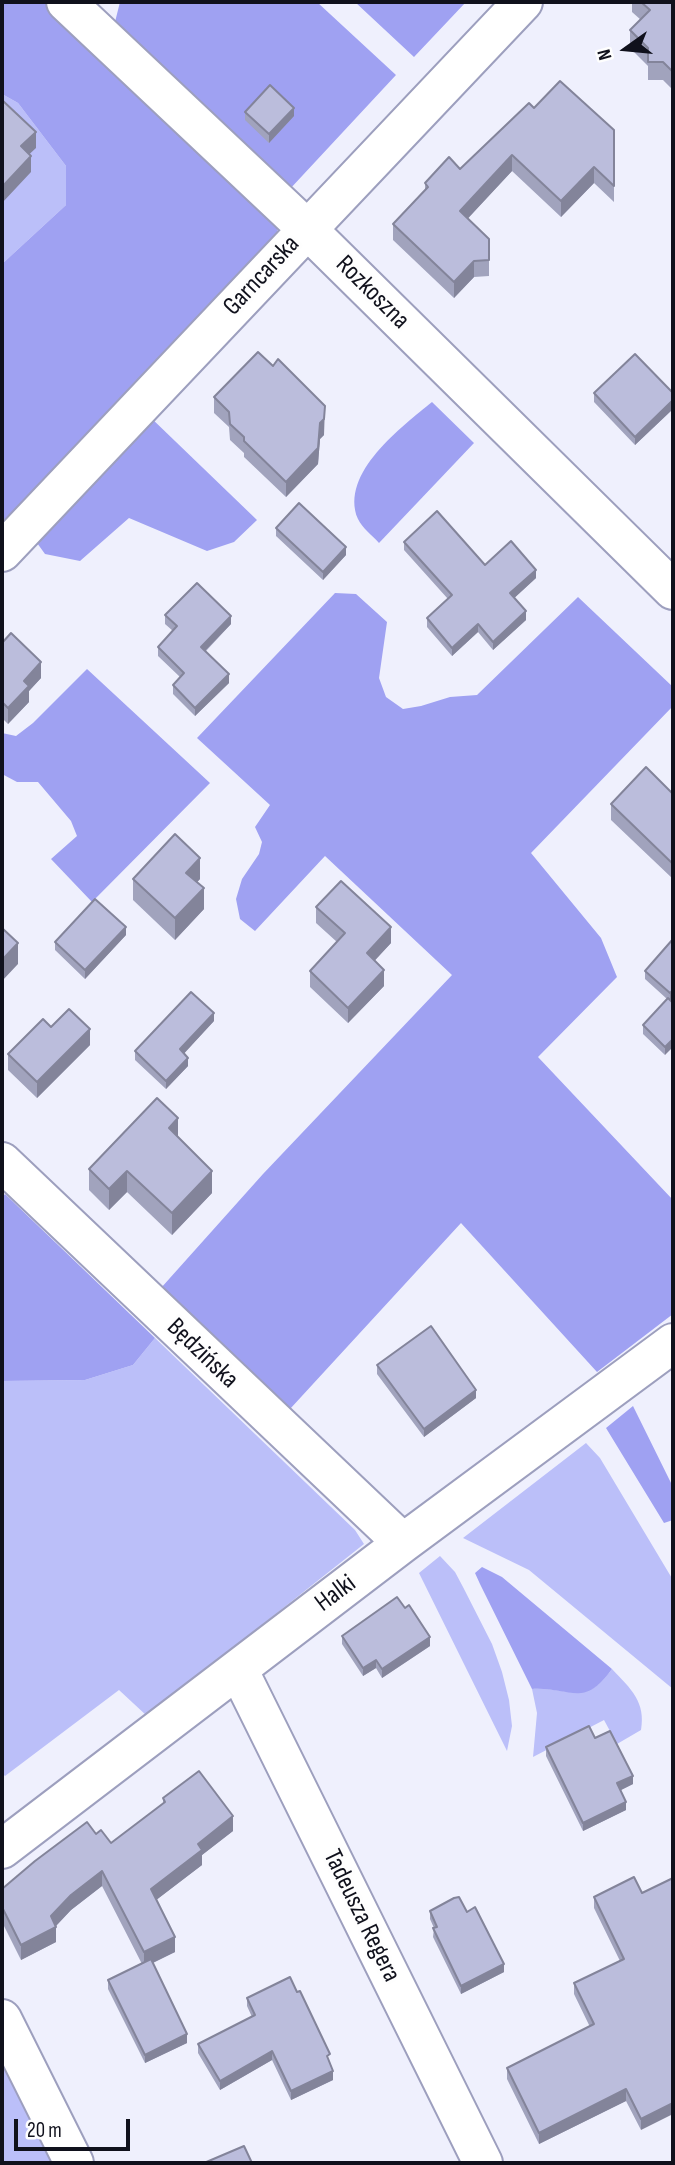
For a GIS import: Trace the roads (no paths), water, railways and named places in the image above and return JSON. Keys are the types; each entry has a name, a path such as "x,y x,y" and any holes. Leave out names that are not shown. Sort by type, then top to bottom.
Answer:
{"street":[{"name":"Rozkoszna","path":"66,2 307,229 673,590"},
{"name":"Garncarska","path":"2,552 523,2"},
{"name":"Będzińska","path":"2,1162 403,1544"},
{"name":"Halki","path":"2,1849 673,1343"},
{"name":"Tadeusza Regera","path":"238,1670 483,2163"},
{"path":"2,2019 74,2163"}]}
